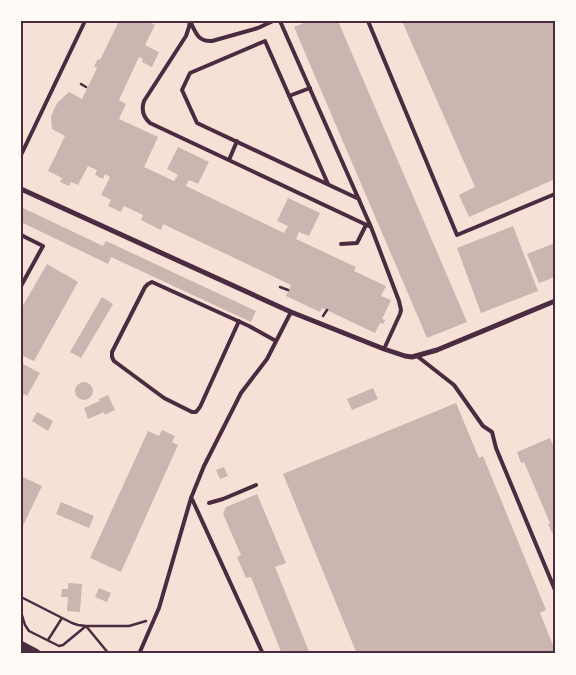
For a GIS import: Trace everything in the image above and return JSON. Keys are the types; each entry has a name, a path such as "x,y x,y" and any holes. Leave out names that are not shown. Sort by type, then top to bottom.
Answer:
{"main road":[{"path":"21,646 36,654"}],"street":[{"path":"21,189 291,312 405,356 412,357 437,350 555,301"}],"lane":[{"path":"21,155 85,21"},
{"path":"190,21 197,36 206,41 258,28 274,21"},
{"path":"190,21 186,36 144,101 142,109 144,116 150,123 371,227"},
{"path":"280,21 371,227 400,306 400,314 384,349"},
{"path":"368,21 457,235 555,194"},
{"path":"328,184 265,41 190,73 182,90 197,123 359,199"},
{"path":"289,96 310,88"},
{"path":"229,160 237,141"},
{"path":"341,244 357,244 366,224"},
{"path":"21,235 43,246 21,286"},
{"path":"239,321 196,412 192,412 164,398 114,361 112,357 112,352 145,288 152,282 239,321 276,341"},
{"path":"139,654 155,619 191,498 204,466 241,393 262,366 291,312"},
{"path":"417,356 454,385 483,426 492,432 496,448 555,589"},
{"path":"209,503 256,485"},
{"path":"191,498 263,654"}],"path":[{"path":"80,84 86,87"},
{"path":"280,287 288,290"},
{"path":"323,316 327,310"},
{"path":"21,597 75,624 86,626 129,626 155,619"},
{"path":"21,612 29,631 61,646 86,626"},
{"path":"48,640 62,618"},
{"path":"86,626 109,654"}],"building":[{"path":"119,21 147,21 155,25 145,45 159,52 152,67 142,62 143,59 139,57 119,100 126,104 119,119 158,137 144,167 174,181 178,175 167,169 178,147 209,162 198,184 189,180 186,186 284,233 288,226 277,221 288,198 320,213 309,236 299,232 296,239 356,267 354,271 386,286 381,296 391,300 382,319 385,320 383,324 380,323 375,333 322,308 320,312 286,296 291,285 163,224 161,230 141,220 143,215 124,206 121,212 108,206 111,200 101,195 110,177 105,174 103,179 95,175 97,170 88,166 78,185 71,182 69,186 60,182 62,178 48,171 65,136 52,129 51,117 54,109 58,102 69,92 82,99 97,68 94,66 98,59 100,60"},
{"path":"309,21 338,21 467,322 427,338 294,27"},
{"path":"402,21 555,21 555,179 469,217 459,195 475,187"},
{"path":"21,207 103,246 106,241 256,311 251,322 111,257 108,264 21,222"},
{"path":"513,226 538,291 481,313 457,248"},
{"path":"555,243 555,277 539,283 527,254"},
{"path":"47,264 78,282 34,361 21,355 21,309"},
{"path":"102,297 113,304 81,358 70,352"},
{"path":"21,363 40,373 27,396 24,394 21,400"},
{"path":"84,382 90,385 93,391 90,397 84,400 78,397 75,391 78,385"},
{"path":"373,388 378,399 352,410 347,399"},
{"path":"108,395 115,410 105,415 104,412 88,419 84,408"},
{"path":"456,403 479,458 483,456 546,610 540,613 555,654 357,654 283,474"},
{"path":"37,412 53,421 48,431 32,421"},
{"path":"162,430 175,436 172,442 178,445 121,572 90,558 148,431 159,436"},
{"path":"550,438 555,450 555,532 552,533 548,524 550,523 524,462 521,463 517,452"},
{"path":"224,467 228,476 220,479 216,470"},
{"path":"21,476 42,486 21,530"},
{"path":"257,494 286,563 275,567 310,654 282,654 251,577 246,578 237,557 241,555 223,514 226,507"},
{"path":"61,502 94,516 89,528 56,514"},
{"path":"68,583 82,584 80,612 67,611 68,597 61,597 62,589 68,589"},
{"path":"99,588 111,593 107,602 95,597"}]}
